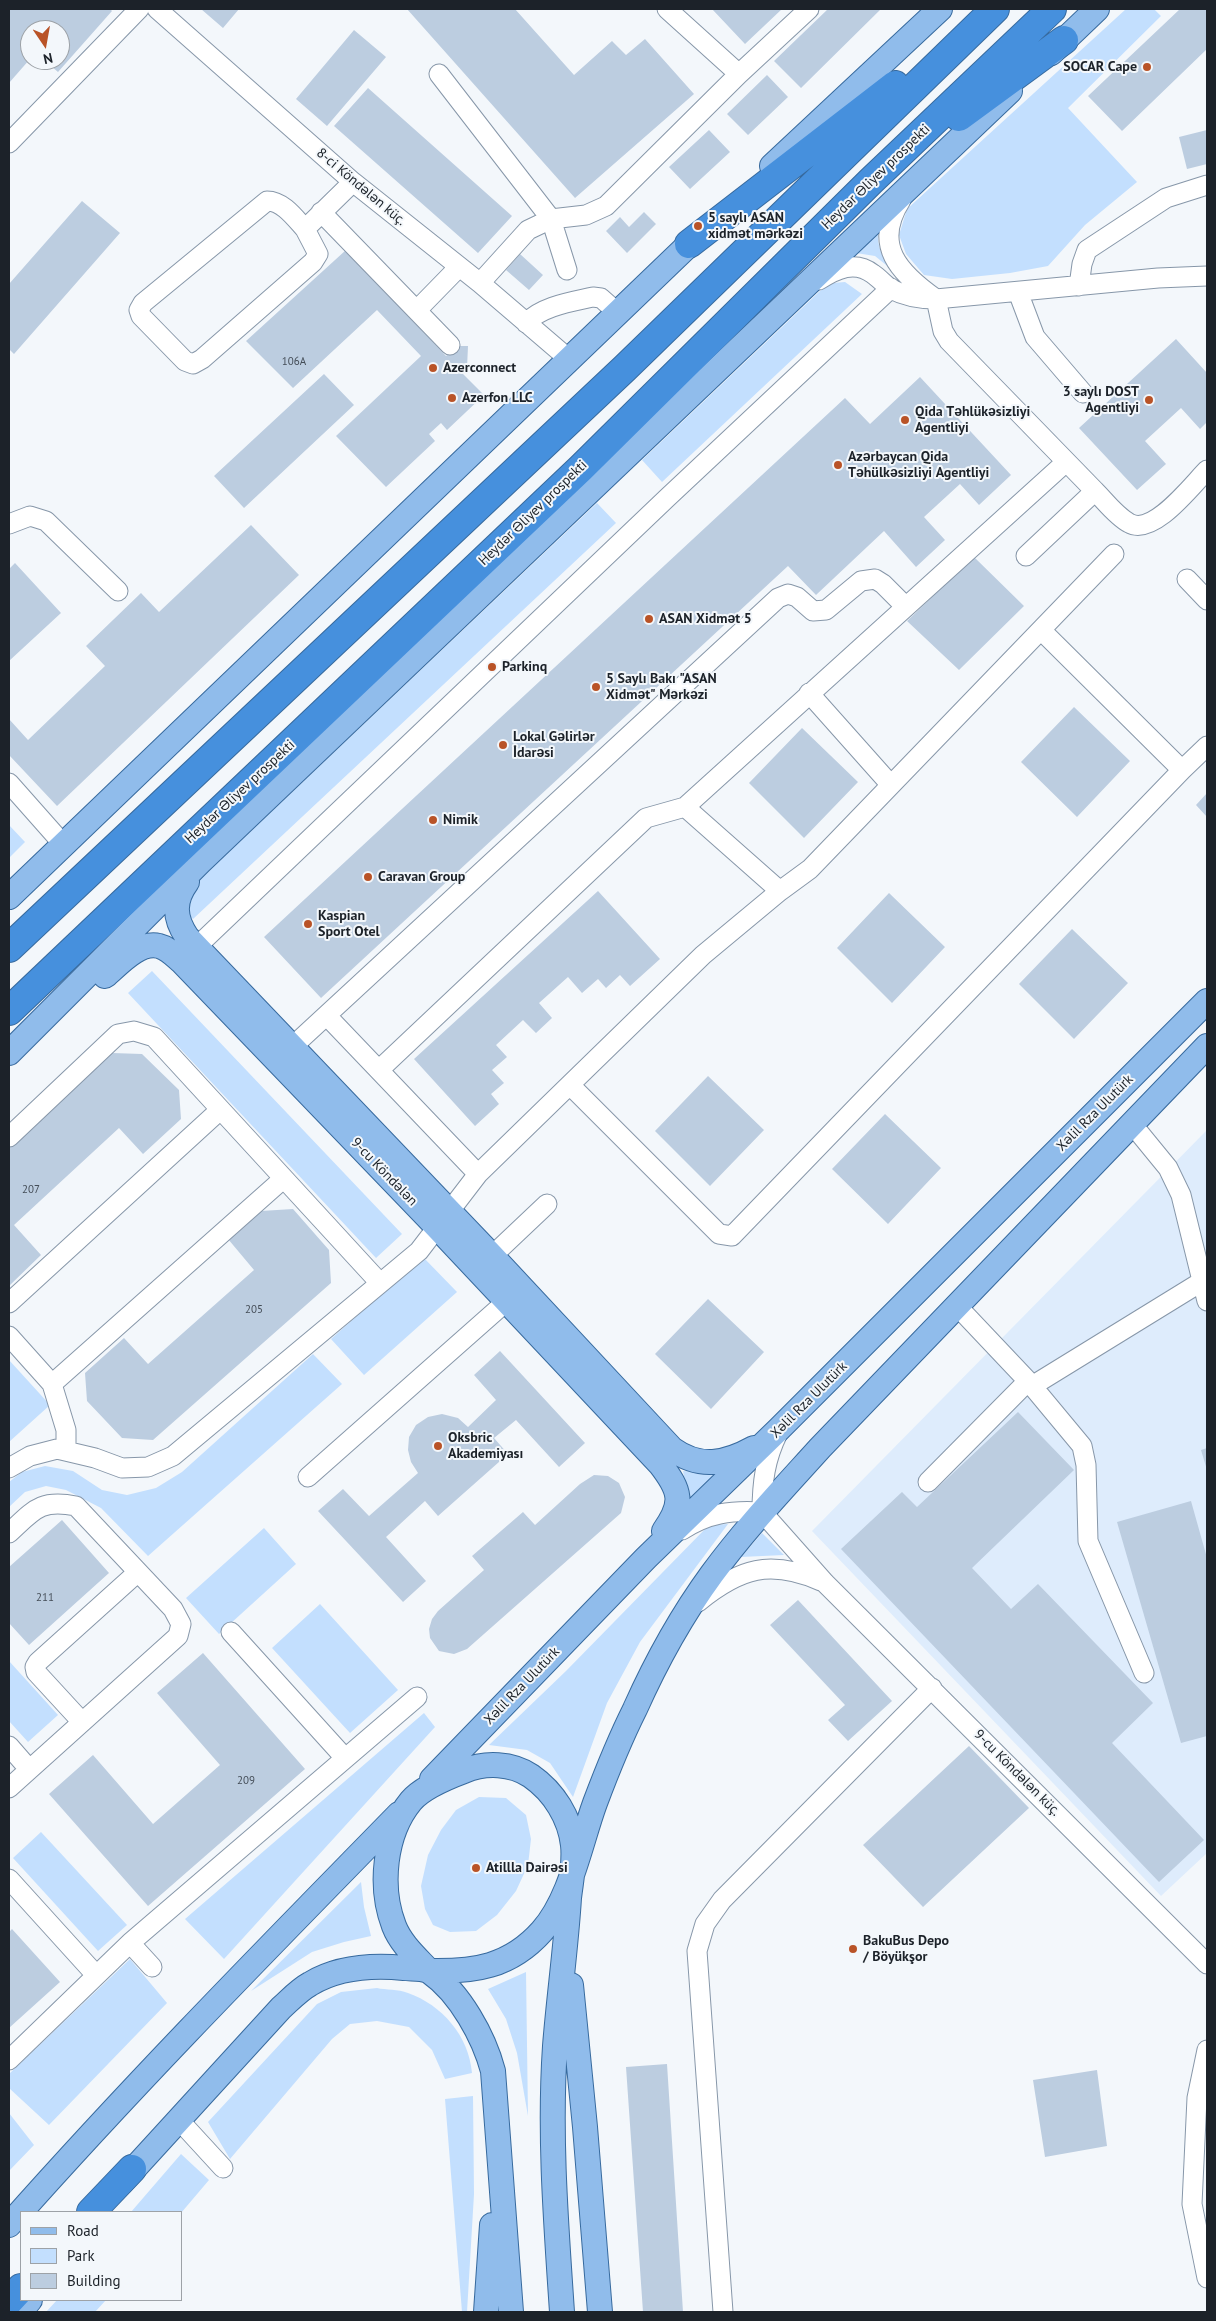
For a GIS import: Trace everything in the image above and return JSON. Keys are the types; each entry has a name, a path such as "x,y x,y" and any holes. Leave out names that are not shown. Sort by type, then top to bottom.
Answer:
{"highway":[{"path":"689,244 994,9"},
{"path":"9,948 625,368 994,9"},
{"name":"Heydər Əliyev prospekti","path":"9,1011 581,468 870,181 1052,9"},
{"path":"870,181 1064,40"},
{"path":"92,2211 132,2168"},
{"path":"9,2301 20,2289"}],"main road":[{"path":"9,897 689,244 940,9"},
{"path":"9,1053 202,861 1097,9"},
{"name":"9-cu Köndələn","path":"202,861 181,890 176,910 189,955 443,1219 492,1256 672,1449 681,1455 700,1462 726,1460 755,1447 780,1429"},
{"name":"9-cu Köndələn","path":"9,1057 137,950 147,946 159,946 189,955 292,1047 443,1219 507,1301 660,1464 672,1480 678,1492 679,1502 676,1513 646,1558"},
{"name":"Xəlil Rza Ulutürk","path":"412,1800 646,1558 780,1429 1207,1001"},
{"path":"99,2211 132,2168 281,2008 310,1984 336,1973 364,1967 394,1967 462,1972 483,1968 504,1961 522,1949 542,1931 555,1911 571,1876 594,1804 636,1706 687,1611 711,1575 762,1512 820,1448 958,1307 1207,1046"},
{"path":"21,2211 82,2143 223,1994 412,1800 446,1778 473,1767 491,1765 511,1766 530,1776 559,1805 568,1822 573,1846 566,1941 558,2007 552,2129 562,2312"},
{"path":"412,1800 400,1820 388,1854 386,1888 394,1927 402,1942 461,2005 477,2029 488,2052 493,2071 511,2312"},
{"path":"566,1941 585,2127 600,2312"},
{"path":"486,2312 498,2131"},
{"path":"9,2214 82,2143"},
{"path":"9,2225 20,2213"},
{"path":"20,2312 29,2301"}],"street":[{"path":"9,143 139,9"},
{"name":"8-ci Köndələn küç.","path":"157,9 353,182 480,283 570,360"},
{"path":"667,9 740,74"},
{"path":"480,283 528,230 551,219 586,215 606,206 809,9"},
{"path":"439,74 551,219 567,270"},
{"path":"305,229 353,182"},
{"path":"912,185 892,215 888,225 894,260 903,272 936,299 943,331 949,341 1095,491 1130,524 1145,525 1160,518 1207,470"},
{"path":"1079,286 1082,264 1087,250 1166,198 1207,185"},
{"path":"267,201 274,201 281,205 305,229 318,254 313,262 202,359 193,364 185,361 141,316 139,310 143,303 267,201"},
{"path":"321,212 450,345"},
{"path":"796,295 828,274 850,266 871,272 890,288 916,299 1018,292 1158,278 1207,276"},
{"path":"417,310 459,267"},
{"path":"189,955 890,288"},
{"path":"1018,292 1035,337 1083,393"},
{"path":"526,323 542,311 593,297 601,298 618,313"},
{"path":"380,1069 646,818 685,807 1066,462"},
{"path":"1026,556 1095,491"},
{"path":"9,524 30,516 46,521 118,591"},
{"path":"9,1468 30,1456 57,1449 122,1468 148,1467 173,1456 420,1251 478,1174 703,956 780,891 810,869 1114,554"},
{"path":"292,1047 778,598 788,594 797,597 813,611 826,610 861,582 875,579 883,584 905,606"},
{"path":"1187,579 1207,600"},
{"path":"1041,630 1182,770"},
{"path":"809,694 890,784"},
{"path":"570,1085 719,1234 732,1236 1207,746"},
{"path":"9,782 63,844"},
{"path":"685,807 780,891"},
{"path":"327,1016 380,1069 478,1174"},
{"path":"9,1137 118,1034 134,1031 154,1037 380,1283"},
{"path":"9,1303 220,1110"},
{"path":"1132,1124 1168,1168 1181,1195 1207,1301"},
{"path":"52,1384 283,1179"},
{"path":"492,1256 547,1204"},
{"path":"928,1482 1030,1384 1201,1282"},
{"path":"308,1477 507,1301"},
{"path":"958,1307 1030,1384 1082,1446 1086,1465 1088,1542 1144,1673"},
{"path":"9,1336 52,1384 66,1430 66,1451"},
{"path":"646,1558 683,1529 709,1516 740,1510 762,1512 762,1489 766,1460 780,1429"},
{"path":"9,1533 27,1516 46,1503 76,1506 173,1609 181,1624 178,1636 9,1788"},
{"name":"9-cu Köndələn küç.","path":"762,1512 825,1583 1207,1964"},
{"path":"687,1611 726,1581 743,1574 787,1566 794,1561 794,1552 789,1542"},
{"path":"778,1568 798,1572 825,1583"},
{"path":"82,1722 36,1672 35,1667 38,1662 138,1572"},
{"path":"231,1632 346,1758"},
{"path":"722,2312 697,1951 705,1924 722,1900 932,1688"},
{"path":"9,2060 130,1943 417,1697"},
{"path":"9,1746 29,1769"},
{"path":"9,1879 96,1975"},
{"path":"130,1943 152,1967"},
{"path":"1207,2050 1197,2098 1192,2204 1207,2278"},
{"path":"178,2119 223,2168"}],"shaded area":[{"path":"1207,1130 1207,1853 1161,1896 812,1531"}],"green space":[{"path":"1126,9 1154,9 1161,16 1068,108 1137,182 1085,225 1048,266 1010,273 952,279 924,275 906,254 899,235 907,209"},
{"path":"878,232 880,248 891,269 875,256 856,253"},
{"path":"845,282 862,294 662,482 642,460 821,290 833,283"},
{"path":"597,503 616,523 193,919 186,912 194,885"},
{"path":"9,825 25,842 9,858"},
{"path":"152,971 402,1234 376,1258 128,993"},
{"path":"423,1257 457,1292 364,1375 331,1339"},
{"path":"313,1354 342,1384 148,1556 101,1508 66,1490 46,1486 25,1492 9,1507 9,1482 22,1472 45,1466 73,1471 102,1490 127,1495 156,1488 182,1472"},
{"path":"9,1360 50,1405 9,1442"},
{"path":"683,1471 718,1473 689,1503"},
{"path":"728,1524 640,1642 607,1703 573,1797 550,1763 527,1750 489,1745 566,1671 709,1525"},
{"path":"264,1528 296,1564 219,1634 186,1598"},
{"path":"762,1533 784,1555 741,1557"},
{"path":"320,1604 398,1690 350,1733 272,1648"},
{"path":"9,1661 58,1715 28,1742 9,1721"},
{"path":"424,1713 435,1727 224,1959 185,1919"},
{"path":"479,1797 506,1798 526,1815 531,1839 528,1865 516,1891 497,1915 476,1931 450,1932 433,1925 425,1909 421,1886 428,1855 441,1830 456,1810"},
{"path":"41,1832 127,1925 98,1951 13,1858"},
{"path":"361,1882 364,1907 371,1936 312,1952 251,1991"},
{"path":"130,1959 167,2003 49,2125 9,2088 9,2074"},
{"path":"526,1972 528,2116 517,2053 506,2019 488,1989"},
{"path":"377,1988 408,1993 432,2005 452,2024 459,2035 466,2047 472,2073 445,2079 432,2050 409,2027 377,2021 350,2024 332,2039 230,2159 208,2122 317,2004 341,1992"},
{"path":"473,2096 474,2194 467,2312 462,2312 445,2099"},
{"path":"9,2113 34,2145 9,2171"},
{"path":"181,2154 209,2180 182,2212 132,2211"},
{"path":"56,2301 105,2301 95,2312 46,2312"}],"building":[{"path":"9,9 110,9 112,11 70,58 70,20 20,20 20,70 9,83"},
{"path":"201,9 239,9 223,28"},
{"path":"407,9 515,9 574,75 612,41 626,55 645,39 694,94 575,198"},
{"path":"712,9 782,9 745,44"},
{"path":"828,9 881,9 801,88 774,61"},
{"path":"1180,9 1207,9 1207,49 1122,131 1088,96"},
{"path":"354,30 386,57 327,126 296,99"},
{"path":"767,75 788,97 748,135 727,114"},
{"path":"368,88 512,216 478,253 334,126"},
{"path":"709,130 730,152 690,189 669,167"},
{"path":"1207,130 1207,164 1187,169 1179,137"},
{"path":"82,201 120,233 14,354 9,349 9,284"},
{"path":"644,212 656,224 627,253 606,231 620,217 629,227"},
{"path":"346,250 446,356 456,346 468,346 467,368 462,373 484,395 447,430 441,423 429,434 435,441 386,487 336,436 421,356 377,310 293,388 246,341"},
{"path":"520,254 543,275 529,290 506,270"},
{"path":"1176,339 1207,373 1207,422 1200,429 1181,408 1145,441 1166,464 1137,490 1079,428"},
{"path":"324,374 354,405 244,508 214,476"},
{"path":"920,377 1011,475 979,505 960,484 924,517 945,540 916,567 884,531 816,595 788,566 321,998 264,937 845,398 870,424"},
{"path":"251,525 299,575 57,806 9,755 9,719 28,740 105,666 86,646 141,593 159,612"},
{"path":"974,557 1024,606 959,670 907,621"},
{"path":"15,563 61,613 9,661 9,569"},
{"path":"1074,707 1130,761 1077,817 1021,762"},
{"path":"802,728 858,782 804,838 749,783"},
{"path":"1207,793 1207,817 1196,805"},
{"path":"598,891 660,959 630,986 620,975 606,988 598,979 582,993 568,977 539,1003 552,1018 536,1033 523,1020 496,1045 507,1057 492,1070 504,1083 491,1094 499,1104 475,1126 414,1059"},
{"path":"889,893 945,947 892,1003 837,948"},
{"path":"1072,929 1128,983 1074,1039 1019,984"},
{"path":"112,1053 142,1054 179,1090 181,1119 143,1154 119,1128 14,1225 41,1255 9,1286 9,1148"},
{"path":"708,1076 764,1130 710,1186 655,1131"},
{"path":"885,1114 941,1168 888,1224 832,1169"},
{"path":"293,1209 329,1250 331,1283 153,1440 122,1438 87,1401 85,1373 124,1338 148,1364 254,1270 228,1239 261,1211"},
{"path":"708,1299 764,1352 711,1409 655,1354"},
{"path":"500,1351 585,1443 559,1467 516,1420 494,1438 508,1454 438,1516 425,1501 386,1537 426,1581 403,1602 318,1511 343,1489 369,1516 418,1473 411,1462 408,1450 409,1437 416,1425 428,1417 442,1414 458,1418 468,1427 496,1400 474,1375"},
{"path":"1018,1412 1074,1470 972,1568 1011,1609 1038,1584 1153,1703 1112,1743 1204,1840 1159,1882 841,1549 902,1492 917,1507"},
{"path":"1207,1448 1207,1470 1201,1450"},
{"path":"594,1475 608,1476 619,1483 625,1497 621,1513 467,1649 454,1654 439,1651 430,1638 429,1629 432,1619 438,1611 484,1570 472,1556 523,1512 535,1525 580,1484"},
{"path":"1191,1501 1207,1558 1207,1736 1181,1743 1117,1522"},
{"path":"62,1520 109,1573 29,1645 9,1623 9,1567"},
{"path":"798,1600 892,1701 848,1741 828,1720 845,1705 770,1625"},
{"path":"203,1653 305,1769 148,1906 49,1794 93,1755 153,1824 220,1765 157,1693"},
{"path":"969,1746 1029,1808 923,1907 863,1845"},
{"path":"12,1929 60,1982 9,2028 9,1932"},
{"path":"667,2064 683,2312 643,2312 626,2067"},
{"path":"1097,2070 1107,2146 1045,2157 1033,2080"}],"place":[{"name":"SOCAR Cape","path":"1147,67"},
{"name":"5 saylı ASAN xidmət mərkəzi","path":"698,226"},
{"name":"Azerconnect","path":"433,368"},
{"name":"Azerfon LLC","path":"452,398"},
{"name":"3 saylı DOST Agentliyi","path":"1149,400"},
{"name":"Qida Təhlükəsizliyi Agentliyi","path":"905,420"},
{"name":"Azərbaycan Qida Təhülkəsizliyi Agentliyi","path":"838,465"},
{"name":"ASAN Xidmət 5","path":"649,619"},
{"name":"Parkinq","path":"492,667"},
{"name":"5 Saylı Bakı \"ASAN Xidmət\" Mərkəzi","path":"596,687"},
{"name":"Lokal Gəlirlər İdarəsi","path":"503,745"},
{"name":"Nimik","path":"433,820"},
{"name":"Caravan Group","path":"368,877"},
{"name":"Kaspian Sport Otel","path":"308,924"},
{"name":"Oksbric Akademiyası","path":"438,1446"},
{"name":"Atillla Dairəsi","path":"476,1868"},
{"name":"BakuBus Depo / Böyükşor","path":"853,1949"}]}
